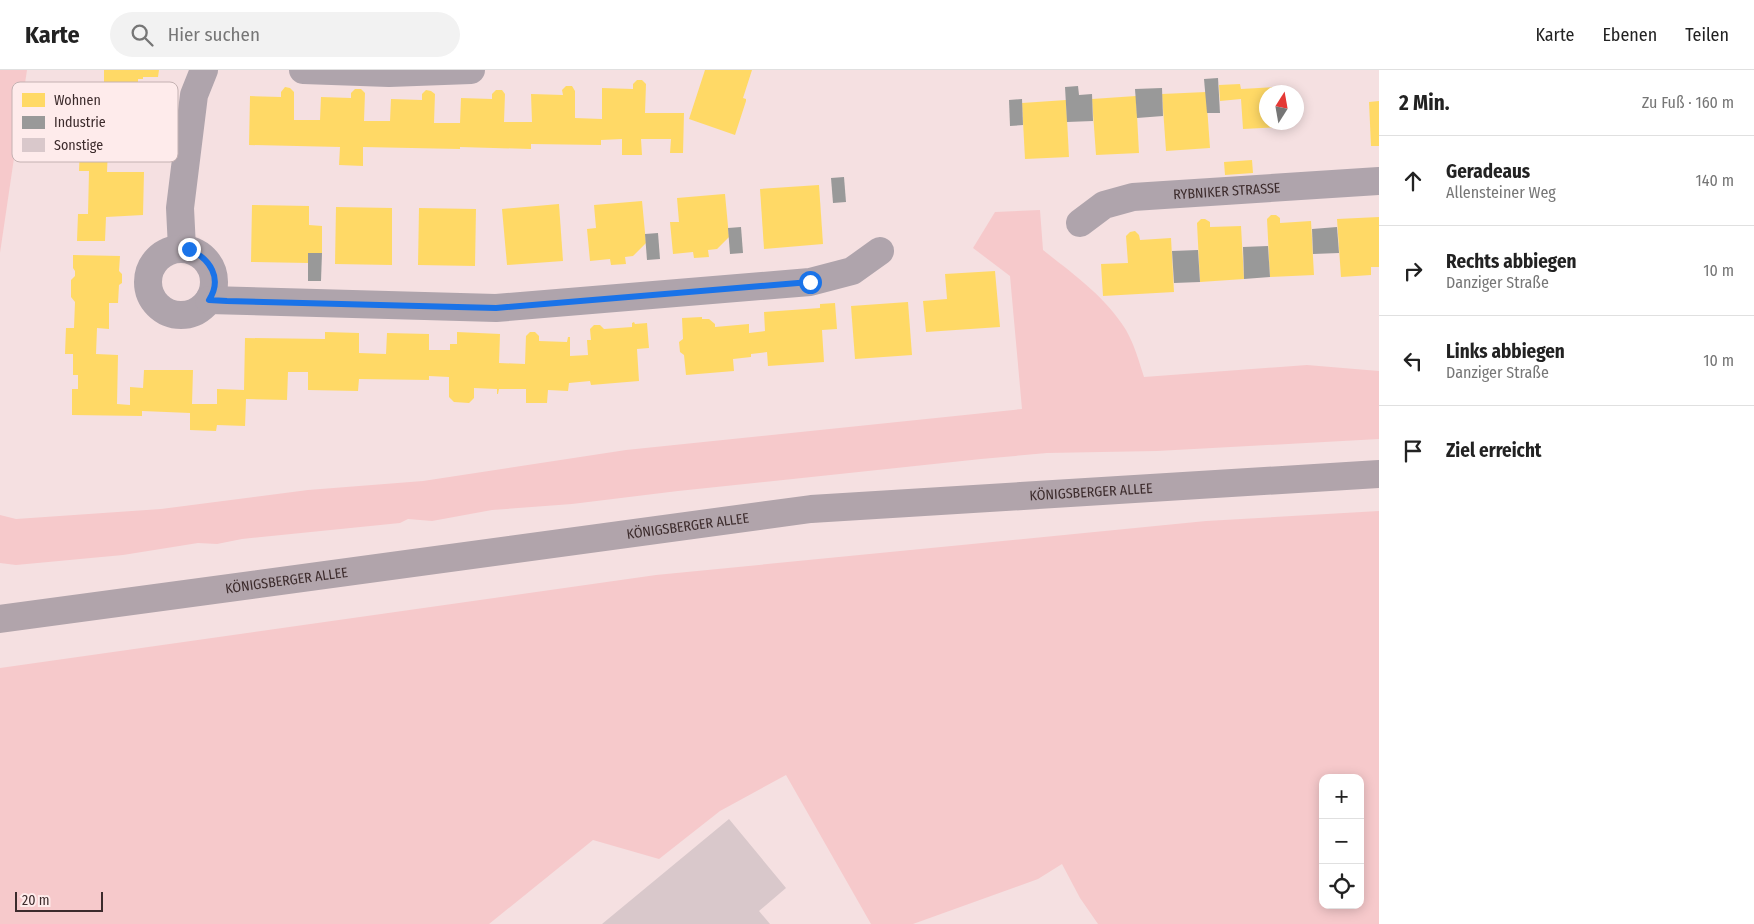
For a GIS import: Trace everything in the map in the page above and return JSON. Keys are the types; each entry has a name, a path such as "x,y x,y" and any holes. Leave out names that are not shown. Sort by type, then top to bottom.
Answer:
{"main road":[{"name":"KÖNIGSBERGER ALLEE","path":"0,619 811,509 1379,474"}],"street":[{"path":"182,248 180,208 194,95 204,70"},
{"path":"303,70 389,73 471,70"},
{"name":"RYBNIKER STRASSE","path":"1080,223 1104,205 1133,197 1379,181"},
{"path":"182,248 200,254 207,260 213,270 215,282 209,300 200,309 190,314 179,315 167,312 159,307 152,298 148,287 149,274 153,263 161,255 182,248"},
{"path":"209,300 496,308 810,282 852,271 880,251"}],"shaded area":[{"path":"0,70 27,70 25,82 12,82 13,162 0,253"},
{"path":"1040,210 1043,250 1088,286 1118,318 1131,341 1144,377 1307,365 1379,371 1379,439 1157,451 1047,453 678,491 572,504 492,510 432,521 408,519 400,523 242,539 217,544 198,543 123,555 16,565 0,563 0,515 16,519 161,509 308,490 423,481 626,450 1022,409 1010,276 973,248 995,212"},
{"path":"1379,511 1379,924 1098,924 1080,898 1062,864 1038,879 913,924 871,924 786,775 720,811 659,859 593,840 489,924 0,924 0,668 656,575 1206,521"}],"building: Wohnen":[{"path":"104,70 159,70 158,77 143,77 143,79 138,79 138,82 104,82"},
{"path":"705,70 752,70 743,98 746,101 735,135 689,119"},
{"path":"637,80 642,80 646,84 645,113 684,113 683,153 670,153 671,139 641,139 642,155 622,155 622,139 601,140 601,145 531,144 531,149 363,147 363,166 339,165 340,147 249,145 250,96 281,97 281,92 285,87 290,88 294,92 294,120 320,120 321,97 351,98 351,93 355,89 361,89 365,93 364,121 390,121 391,99 422,100 422,94 426,90 435,94 434,123 460,123 461,98 492,99 492,94 496,90 502,90 505,94 504,122 532,122 531,94 563,95 562,90 566,86 572,86 575,91 575,118 602,119 602,88 633,89 633,84"},
{"path":"1240,84 1241,89 1259,88 1259,128 1243,129 1241,99 1220,101 1219,85"},
{"path":"1206,92 1210,148 1166,151 1162,94"},
{"path":"1136,96 1139,153 1096,155 1092,99"},
{"path":"1066,100 1069,157 1025,159 1022,103"},
{"path":"1379,101 1379,146 1371,146 1369,102"},
{"path":"1252,160 1253,173 1225,175 1224,162"},
{"path":"79,162 107,162 107,172 144,172 143,215 106,217 105,241 77,241 78,214 88,214 89,171 79,171"},
{"path":"819,185 823,244 764,249 760,189"},
{"path":"725,194 729,237 717,249 708,250 709,257 694,258 693,252 673,254 670,222 679,222 677,198"},
{"path":"642,201 646,243 633,256 625,257 626,264 611,265 610,259 590,261 587,229 596,228 594,205"},
{"path":"559,204 563,261 507,265 502,209"},
{"path":"252,205 309,206 309,225 322,226 322,253 308,253 308,263 251,262"},
{"path":"336,207 392,208 392,265 335,264"},
{"path":"419,208 476,209 475,266 418,265"},
{"path":"1271,215 1276,215 1280,218 1280,223 1311,221 1314,275 1270,277 1267,219"},
{"path":"1379,217 1379,267 1371,267 1371,275 1341,277 1337,219"},
{"path":"1201,219 1210,222 1210,227 1241,226 1244,279 1200,282 1197,223"},
{"path":"1135,231 1139,235 1140,240 1171,238 1174,292 1103,296 1101,264 1128,263 1126,236 1130,232"},
{"path":"73,255 120,256 119,271 122,274 122,283 119,285 118,303 109,303 109,329 97,328 96,354 118,355 117,404 130,405 130,387 143,388 144,370 193,370 192,404 217,404 217,389 244,390 245,338 325,339 325,332 359,333 359,353 386,354 387,333 429,334 429,350 450,350 450,344 457,344 457,332 500,334 499,363 525,364 526,336 530,332 535,332 539,336 539,341 567,342 568,337 570,337 570,356 588,355 587,340 591,340 590,329 594,325 600,325 604,329 632,327 634,322 635,324 647,323 649,348 637,349 639,381 591,385 590,381 569,383 568,391 548,390 547,403 526,403 526,389 499,389 497,394 497,389 474,388 474,398 469,403 454,402 449,397 449,377 429,376 429,380 359,379 358,391 308,390 308,372 288,372 287,400 246,399 245,426 217,425 216,431 190,430 190,413 142,411 142,416 72,415 72,389 78,389 78,375 73,375 73,354 65,354 66,328 74,328 75,302 71,297 71,280 75,276"},
{"path":"995,271 1000,327 926,332 923,301 947,299 945,274"},
{"path":"908,302 912,355 855,359 851,306"},
{"path":"835,303 837,329 822,330 824,362 768,366 767,352 751,354 751,357 733,359 734,371 686,375 684,355 680,352 679,342 683,339 682,318 702,317 702,319 709,319 715,324 715,327 749,324 749,333 765,331 764,312 820,308 820,304"}],"building: Industrie":[{"path":"1218,78 1220,113 1207,113 1204,79"},
{"path":"1078,86 1079,95 1092,94 1093,121 1067,122 1065,87"},
{"path":"1162,88 1163,116 1137,118 1135,89"},
{"path":"1022,99 1023,125 1010,126 1009,100"},
{"path":"844,177 846,202 833,203 831,178"},
{"path":"741,227 743,253 730,254 728,228"},
{"path":"1337,227 1339,253 1313,254 1312,229"},
{"path":"658,233 660,259 647,260 645,234"},
{"path":"1268,246 1270,277 1244,279 1243,247"},
{"path":"1198,250 1200,282 1174,283 1172,251"},
{"path":"308,253 322,253 321,281 308,281"}],"building: Sonstige":[{"path":"729,819 786,888 759,911 770,924 602,924"}],"route":[{"path":"189,249 207,260 213,270 215,282 209,300 227,301 496,308 810,282"}]}
